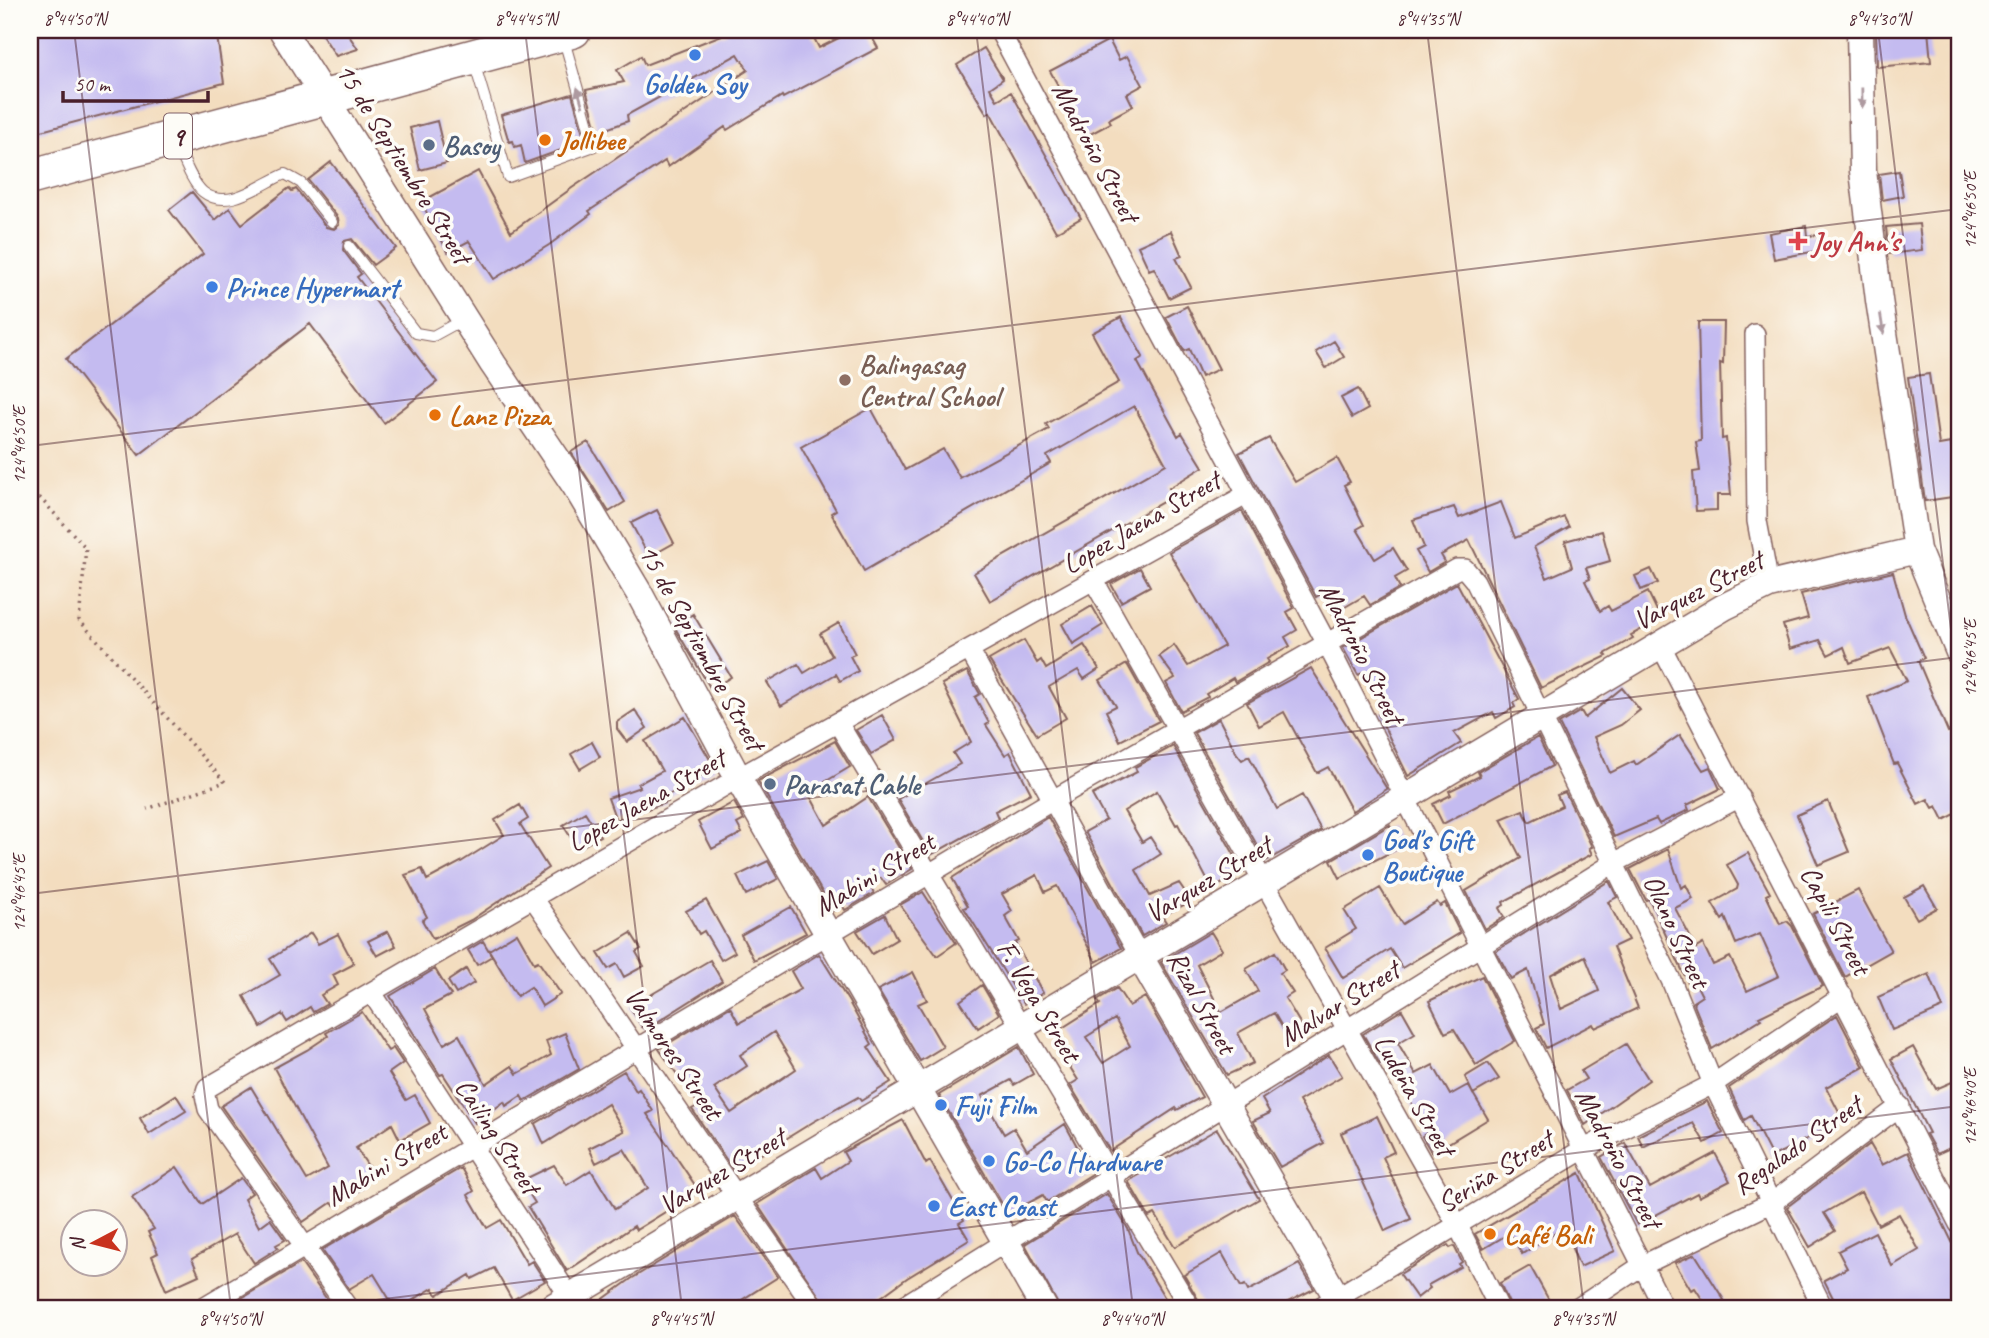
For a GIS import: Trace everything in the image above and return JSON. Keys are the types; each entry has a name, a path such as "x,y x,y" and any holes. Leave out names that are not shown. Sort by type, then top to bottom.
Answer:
{"highway":[{"name":"9","path":"30,177 567,31"}],"street":[{"name":"15 de Septiembre Street","path":"282,30 464,318 576,487 639,593 738,778 1045,1308"},
{"name":"Madroño Street","path":"999,30 1326,642 1664,1308"},
{"path":"1860,30 1863,171 1879,300 1917,550 1959,652"},
{"path":"1755,334 1757,522 1769,585"},
{"name":"Lopez Jaena Street","path":"304,1247 208,1109 205,1094 212,1084 738,778 1246,495"},
{"name":"Varquez Street","path":"566,1305 917,1089 1660,644 1769,585 1917,550"},
{"name":"Mabini Street","path":"202,1308 1053,800 1449,570 1465,569 1475,581"},
{"name":"Ludeña Street","path":"1094,581 1346,1032 1458,1226 1499,1308"},
{"name":"Olano Street","path":"1475,581 1671,980 1713,1084 1823,1308"},
{"name":"Capili Street","path":"1660,644 1959,1224"},
{"name":"Rizal Street","path":"970,651 1333,1305"},
{"name":"F. Vega Street","path":"838,723 1189,1308"},
{"name":"Malvar Street","path":"900,1308 1004,1241 1225,1108 1614,863 1740,797"},
{"name":"Valmores Street","path":"533,898 638,1047 737,1199 815,1308"},
{"name":"Cailing Street","path":"372,993 471,1145 566,1305"},
{"name":"Seriña Street","path":"1333,1305 1582,1150 1713,1084 1843,996"},
{"name":"Regalado Street","path":"1578,1308 1643,1265 1773,1202 1900,1106"},
{"path":"304,1247 348,1308"}],"lane":[{"path":"472,57 508,177 593,146 567,31"},
{"path":"173,137 202,191 218,199 237,198 285,174 301,183 332,222"},
{"path":"349,246 416,333 433,335 464,318"}],"path":[{"path":"30,486 86,548 79,620 225,782 147,809"}],"building":[{"path":"30,30 216,30 224,83 30,134"},
{"path":"319,30 345,30 358,49 336,56"},
{"path":"725,30 810,30 819,48 855,30 868,30 878,48 783,98 782,96 727,130 725,127 668,167 665,161 589,211 591,214 549,245 494,279 469,241 448,252 421,202 478,171 511,232 748,70 738,54 627,115 628,121 598,132 586,90 624,82 617,70 641,56 645,65 727,33"},
{"path":"1876,30 1928,30 1931,62 1877,67"},
{"path":"1109,40 1119,60 1127,56 1143,85 1127,94 1133,106 1109,119 1111,123 1081,139 1071,119 1075,116 1050,71"},
{"path":"984,48 1003,79 990,88 997,100 1011,92 1081,218 1056,232 990,112 987,114 957,65"},
{"path":"572,94 584,137 576,139 578,144 525,163 521,145 515,147 513,141 509,142 501,115"},
{"name":"Basoy","path":"437,121 447,163 420,170 410,128"},
{"path":"331,162 396,248 373,265 352,239 344,241 343,250 361,274 357,277 437,382 384,423 310,324 139,455 66,359 203,254 169,210 192,192 215,220 230,208 242,224 289,188 292,191 296,189 326,227 334,229 339,225 338,218 308,180"},
{"path":"1899,171 1903,196 1882,200 1879,174"},
{"path":"1919,224 1922,250 1889,254 1886,227"},
{"path":"1806,226 1807,236 1819,235 1822,250 1774,259 1769,233"},
{"path":"1171,231 1182,256 1176,258 1191,287 1169,298 1154,268 1149,270 1138,246"},
{"path":"1187,306 1219,369 1201,377 1189,349 1184,351 1166,317"},
{"path":"1121,317 1143,357 1137,361 1178,436 1182,433 1203,467 1169,488 1173,496 990,601 974,573 1166,464 1134,406 1047,456 1051,463 864,571 831,513 836,510 801,447 871,408 905,470 943,449 960,478 1049,429 1046,424 1119,382 1092,333"},
{"path":"1698,322 1724,322 1723,364 1720,363 1722,439 1726,438 1731,495 1717,495 1717,510 1696,511 1693,472 1700,471 1696,442 1701,441"},
{"path":"1334,341 1344,357 1326,368 1316,352"},
{"path":"1929,374 1939,445 1951,443 1959,496 1925,501 1908,377"},
{"path":"1358,389 1368,409 1352,418 1341,398"},
{"path":"1269,438 1295,482 1337,458 1350,482 1344,485 1364,525 1357,529 1375,559 1393,548 1407,571 1395,578 1400,588 1370,605 1364,596 1333,614 1321,594 1316,597 1239,453"},
{"path":"588,442 625,502 609,512 571,452"},
{"path":"1501,502 1515,538 1564,517 1569,527 1534,547 1547,578 1572,567 1565,541 1602,531 1610,561 1586,568 1590,579 1585,581 1600,611 1608,606 1611,611 1648,592 1661,619 1631,635 1633,638 1605,654 1607,656 1541,688 1469,540 1441,555 1445,562 1428,572 1416,551 1424,547 1413,520 1454,507 1459,518"},
{"path":"657,510 674,543 649,557 631,523"},
{"path":"1242,511 1294,608 1287,612 1297,630 1285,637 1290,646 1267,659 1269,662 1235,682 1233,678 1206,694 1208,697 1181,711 1166,683 1175,678 1159,656 1174,645 1188,666 1224,646 1169,552"},
{"path":"1140,568 1150,586 1121,602 1111,584"},
{"path":"1651,569 1658,583 1641,590 1635,576"},
{"path":"1893,572 1905,615 1924,658 1918,661 1948,732 1951,731 1959,749 1959,812 1944,820 1937,806 1933,808 1928,799 1918,804 1897,763 1894,764 1868,697 1907,681 1890,648 1850,663 1844,647 1828,655 1820,640 1790,649 1783,625 1808,618 1801,594"},
{"path":"1457,583 1519,699 1513,703 1515,707 1496,718 1493,712 1454,733 1461,743 1408,776 1378,714 1389,709 1365,672 1358,675 1343,648"},
{"path":"1092,606 1103,625 1073,644 1062,624"},
{"path":"693,614 731,677 711,689 674,626"},
{"path":"839,623 855,654 850,656 858,671 840,681 836,674 781,706 767,682 798,664 804,673 832,656 820,634"},
{"path":"1024,640 1037,663 1041,660 1046,669 1084,645 1099,669 1084,679 1078,670 1049,687 1066,718 1037,735 989,660"},
{"path":"1127,664 1159,721 1120,741 1106,711 1116,706 1100,680"},
{"path":"1311,668 1387,789 1352,811 1328,767 1317,773 1284,712 1259,726 1247,703"},
{"path":"967,671 980,694 975,697 989,723 986,725 1005,755 1010,752 1031,793 995,811 998,818 931,855 898,799 960,764 953,753 971,742 942,684"},
{"path":"1622,688 1640,710 1621,725 1594,737 1610,773 1634,761 1636,765 1680,735 1703,770 1710,767 1720,789 1687,805 1689,810 1659,824 1656,819 1614,837 1559,724 1581,711 1585,718"},
{"path":"635,710 647,728 627,742 617,729 617,722"},
{"path":"882,715 896,740 871,754 856,730"},
{"path":"685,717 715,768 665,797 668,802 616,820 608,798 640,787 638,784 662,771 645,741"},
{"path":"1219,719 1237,754 1242,760 1249,756 1277,809 1302,795 1321,830 1266,861 1194,733"},
{"path":"1538,737 1552,766 1443,824 1433,804 1451,795 1449,791 1480,776 1478,772"},
{"path":"835,741 850,767 808,792 826,825 868,797 912,869 886,885 881,878 869,885 874,893 845,910 842,905 833,911 758,781"},
{"path":"592,742 600,757 580,769 571,754"},
{"path":"1173,746 1244,872 1212,889 1178,824 1176,825 1157,791 1124,811 1142,842 1150,837 1161,854 1136,870 1150,896 1179,883 1188,896 1188,903 1162,916 1166,922 1142,936 1085,832 1106,820 1092,795 1137,772 1135,767"},
{"path":"1565,792 1592,847 1589,848 1592,854 1503,902 1504,905 1499,908 1504,917 1485,929 1466,891 1521,858 1501,819 1523,810 1529,822 1562,806 1557,795"},
{"path":"1828,801 1849,852 1818,865 1797,815"},
{"path":"734,802 744,820 737,824 742,833 712,849 698,822"},
{"path":"520,805 528,819 520,824 548,868 471,920 433,939 422,920 427,917 405,875 422,869 427,880 461,862 504,835 495,820"},
{"path":"585,812 600,836 578,849 563,825"},
{"path":"1048,817 1121,948 1096,962 1057,886 1045,892 1037,875 1002,894 1012,911 1005,916 1019,941 1015,943 1043,993 1024,1004 964,908 968,906 952,878"},
{"path":"1390,825 1401,847 1340,878 1331,860"},
{"path":"1668,849 1681,888 1686,885 1693,899 1675,908 1696,948 1703,944 1713,965 1730,957 1747,991 1779,976 1760,934 1736,944 1725,917 1722,920 1712,903 1737,889 1738,885 1727,865 1748,853 1770,893 1766,895 1780,924 1787,921 1792,926 1823,986 1759,1017 1761,1019 1712,1049 1693,1002 1702,996 1695,982 1689,985 1649,899 1646,900 1630,869"},
{"path":"768,861 778,879 746,895 737,876"},
{"path":"1609,881 1617,897 1608,902 1628,940 1613,947 1638,1008 1595,1028 1593,1024 1546,1048 1536,1028 1544,1024 1528,970 1511,979 1496,951","holes":["1585,956 1599,991 1561,1009 1550,975"]},
{"path":"1924,886 1937,908 1917,919 1904,897"},
{"path":"1380,888 1402,924 1437,902 1440,906 1445,903 1460,933 1402,968 1390,949 1343,978 1325,948 1356,929 1344,910"},
{"path":"1858,890 1891,951 1845,977 1813,914"},
{"path":"923,892 956,943 937,956 900,905"},
{"path":"706,900 735,952 721,960 704,931 699,934 686,911"},
{"path":"791,907 806,933 754,960 741,935"},
{"path":"885,915 897,939 872,954 857,931"},
{"path":"388,931 396,946 377,956 368,941"},
{"path":"1211,932 1222,950 1197,965 1221,1012 1258,991 1246,969 1275,952 1285,970 1280,973 1293,993 1285,998 1303,1028 1288,1037 1274,1013 1238,1033 1253,1063 1227,1075 1161,962"},
{"path":"311,933 318,944 338,934 354,964 333,975 338,985 321,995 327,1004 313,1012 310,1007 287,1022 282,1014 261,1027 244,996 280,975 270,959"},
{"path":"517,933 534,963 538,961 561,994 542,1006 531,987 517,996 489,950"},
{"path":"631,933 641,949 636,952 644,966 624,977 617,964 608,969 598,953"},
{"path":"483,941 492,956 477,965 468,950"},
{"path":"819,954 872,1044 868,1047 891,1082 861,1101 858,1097 813,1122 734,1171 692,1109 699,1105 659,1049 730,1007 739,1023 801,989 791,971","holes":["774,1032 796,1069 731,1113 714,1088 747,1066 740,1055"]},
{"path":"710,960 722,981 646,1029 642,1027 630,1007"},
{"path":"435,969 451,995 425,1009 444,1044 459,1035 486,1084 512,1066 517,1074 551,1055 546,1041 565,1033 579,1069 524,1101 521,1096 506,1106 504,1102 475,1123 443,1074 440,1075 390,996"},
{"path":"466,969 474,983 456,994 448,981"},
{"path":"913,972 927,1000 918,1004 943,1047 920,1061 878,990"},
{"path":"1929,974 1943,1008 1892,1030 1878,997"},
{"path":"1482,976 1515,1041 1476,1065 1454,1029 1445,1033 1429,1001"},
{"path":"982,985 999,1014 978,1028 960,1001"},
{"path":"1117,988 1129,1006 1145,997 1202,1097 1177,1110 1176,1108 1110,1151 1070,1085 1078,1080 1063,1056 1069,1052 1056,1032 1100,1004 1097,1000","holes":["1115,1019 1130,1046 1103,1063 1086,1037"]},
{"path":"1402,1010 1415,1033 1398,1043 1416,1074 1433,1065 1450,1095 1468,1085 1488,1119 1432,1153 1422,1136 1427,1133 1389,1059 1380,1064 1363,1034"},
{"path":"362,1012 388,1051 393,1048 403,1063 389,1073 406,1100 415,1095 430,1123 400,1140 392,1124 356,1148 372,1172 359,1181 363,1188 336,1206 331,1203 303,1222 221,1106 251,1087 307,1180 328,1168 274,1068 307,1050 328,1036 326,1033"},
{"path":"1837,1015 1864,1067 1826,1087 1843,1120 1772,1157 1751,1116 1744,1120 1729,1088"},
{"path":"1626,1044 1649,1080 1585,1125 1567,1090 1586,1079 1581,1071"},
{"path":"1019,1047 1033,1074 1014,1085 1011,1080 982,1096 1004,1134 1014,1128 1027,1150 1065,1124 1092,1174 1047,1202 1043,1195 1008,1214 939,1095"},
{"path":"1913,1047 1936,1089 1959,1079 1959,1144 1937,1154 1891,1059"},
{"path":"1329,1055 1342,1076 1299,1101 1324,1143 1280,1167 1253,1121 1270,1113 1262,1099"},
{"path":"1488,1063 1499,1079 1473,1094 1465,1077"},
{"path":"624,1071 653,1111 647,1114 699,1191 636,1230 634,1226 567,1271 528,1207 535,1203 521,1181 554,1165 567,1185 591,1170 615,1209 648,1188 624,1149 596,1163 589,1148 624,1131 608,1104 544,1144 535,1124"},
{"path":"176,1095 186,1111 149,1134 140,1118"},
{"path":"1707,1101 1723,1133 1705,1143 1693,1123 1643,1147 1638,1136"},
{"path":"1377,1116 1394,1152 1383,1157 1411,1219 1385,1231 1341,1133"},
{"path":"903,1120 926,1164 930,1161 964,1220 959,1223 969,1240 907,1278 866,1308 827,1308 757,1204 816,1168 822,1178 848,1161 843,1152"},
{"path":"1217,1129 1259,1199 1175,1247 1155,1214 1149,1217 1128,1181"},
{"path":"1625,1143 1650,1188 1715,1153 1730,1181 1699,1197 1697,1193 1637,1225 1601,1157"},
{"path":"1870,1144 1882,1165 1908,1152 1959,1256 1959,1308 1881,1308 1876,1300 1862,1308 1838,1308 1824,1280 1847,1268 1838,1251 1875,1232 1892,1266 1919,1250 1899,1214 1878,1225 1861,1192 1824,1213 1835,1231 1810,1247 1787,1207"},
{"path":"177,1167 202,1204 241,1178 252,1193 244,1199 259,1227 270,1219 285,1240 276,1245 278,1248 254,1263 235,1234 192,1259 199,1275 166,1290 152,1256 158,1253 148,1232 154,1229 132,1197"},
{"path":"461,1168 474,1191 468,1195 487,1228 501,1220 527,1264 532,1261 545,1281 512,1300 494,1268 472,1279 470,1275 437,1295 433,1288 400,1308 395,1308 374,1274 349,1289 322,1250"},
{"path":"1580,1173 1615,1251 1580,1267 1563,1228 1522,1254 1510,1233 1483,1249 1475,1234"},
{"path":"1107,1194 1128,1229 1137,1252 1171,1308 1060,1308 1025,1244"},
{"path":"735,1216 778,1277 729,1308 591,1308 631,1279"},
{"path":"1448,1245 1450,1248 1454,1246 1462,1262 1459,1264 1461,1267 1428,1285 1430,1288 1417,1298 1400,1274"},
{"path":"1222,1253 1241,1287 1245,1285 1248,1291 1299,1264 1314,1289 1276,1308 1203,1308 1184,1275"},
{"path":"1695,1254 1724,1300 1711,1308 1708,1308 1695,1288 1691,1290 1675,1263"},
{"path":"301,1263 333,1308 225,1308"},
{"path":"1530,1266 1550,1302 1538,1308 1511,1308 1500,1283"}],"place":[{"name":"Golden Soy","path":"695,55"},
{"name":"Jollibee","path":"545,140"},
{"name":"Basoy","path":"429,145"},
{"name":"Joy Ann's","path":"1798,241"},
{"name":"Prince Hypermart","path":"212,287"},
{"name":"Balingasag Central School","path":"845,380"},
{"name":"Lanz Pizza","path":"435,415"},
{"name":"Parasat Cable","path":"770,784"},
{"name":"God's Gift Boutique","path":"1368,855"},
{"name":"Fuji Film","path":"941,1105"},
{"name":"Go-Co Hardware","path":"989,1161"},
{"name":"East Coast","path":"934,1206"},
{"name":"Café Bali","path":"1490,1234"}]}
